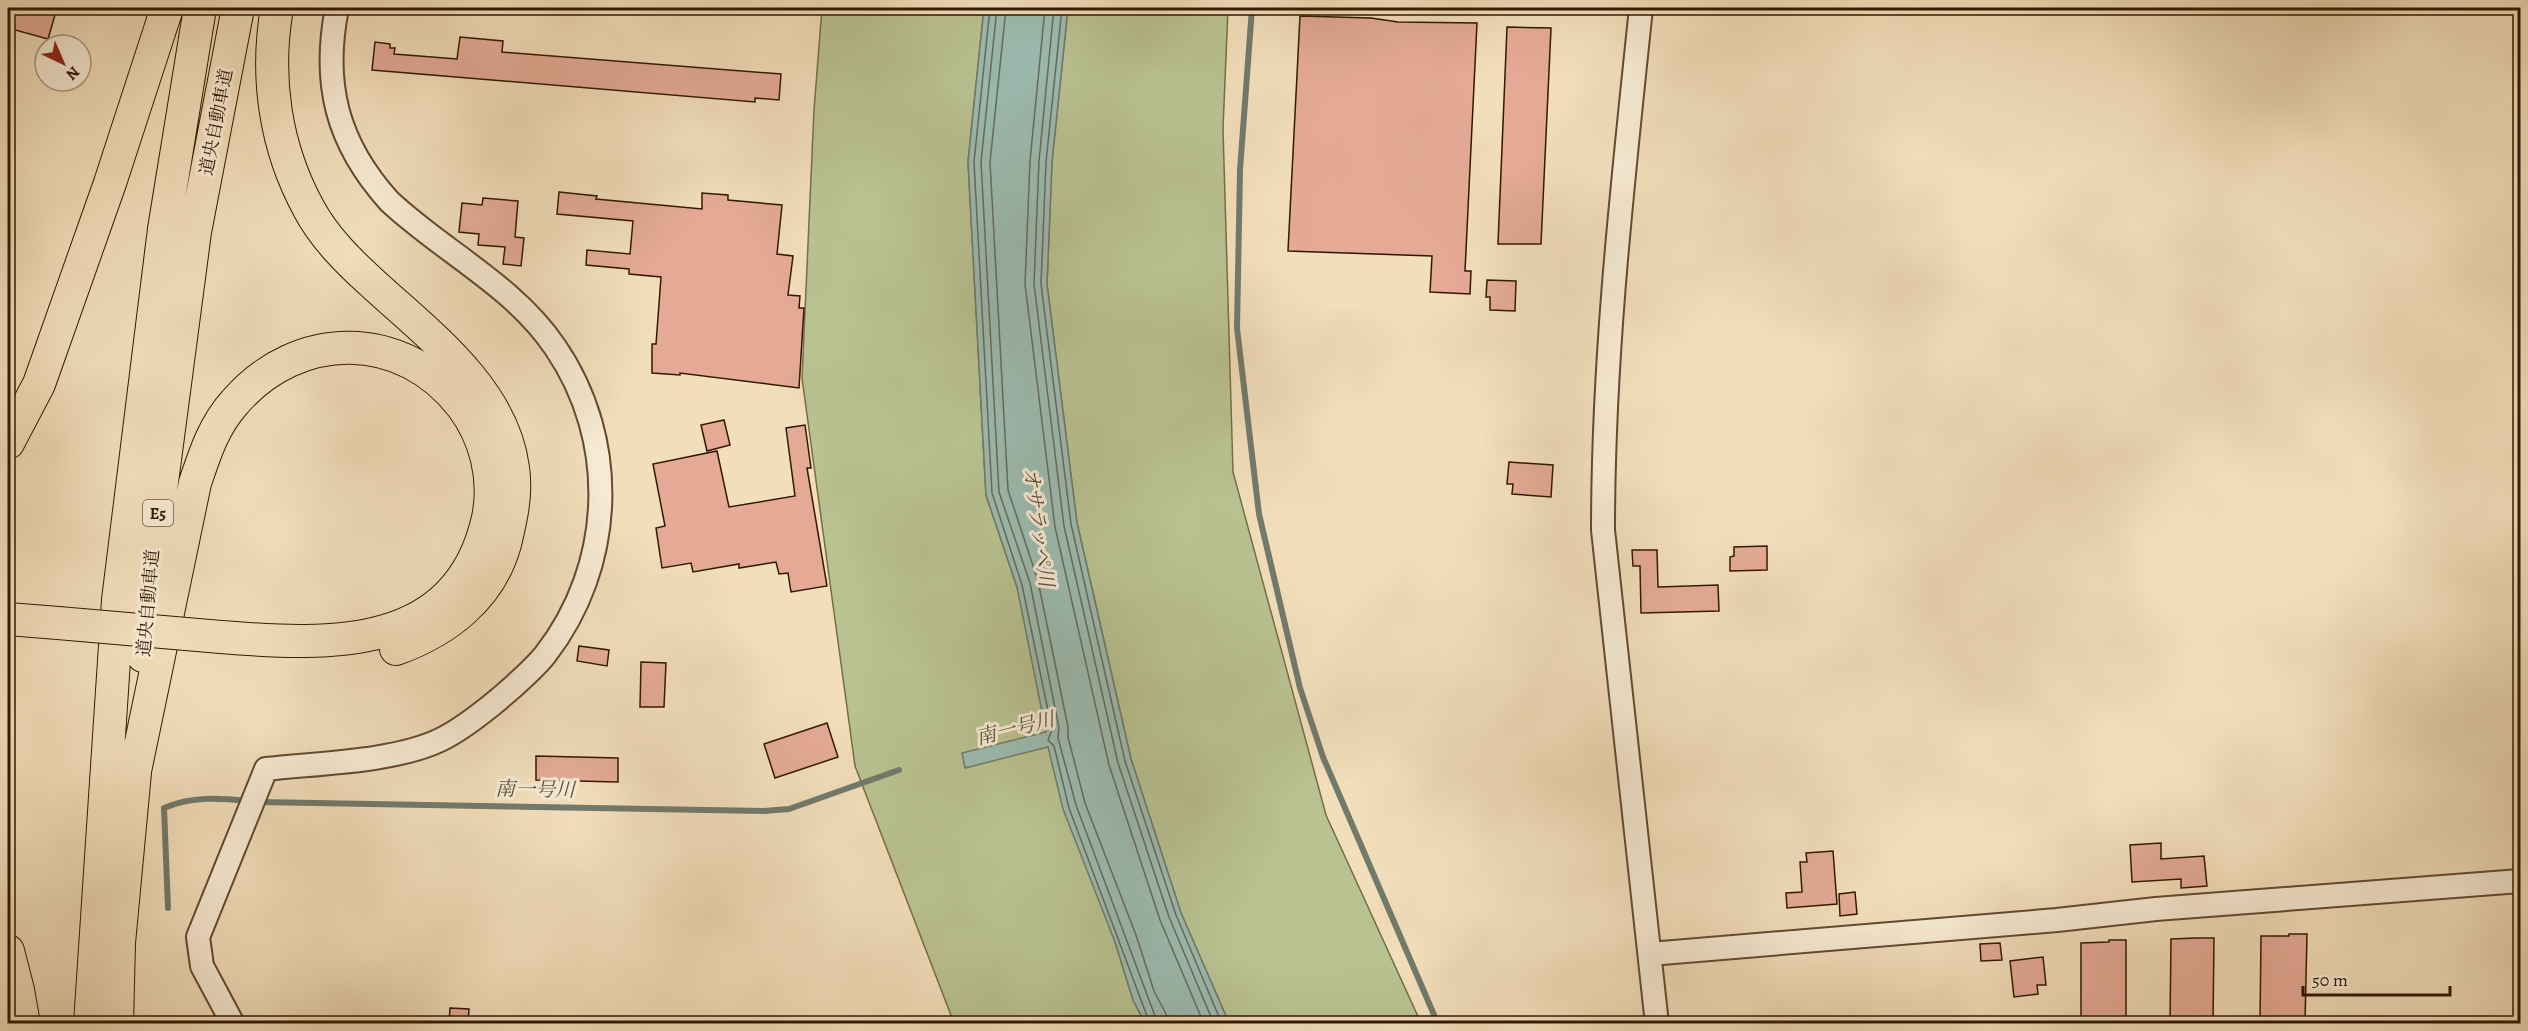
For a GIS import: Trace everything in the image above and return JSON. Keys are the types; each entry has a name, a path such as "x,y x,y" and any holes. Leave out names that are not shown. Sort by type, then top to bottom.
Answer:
{"highway":[{"path":"8,443 39,384 110,183 166,8"},
{"name":"道央自動車道","path":"90,1023 118,600 164,229 200,8"},
{"name":"道央自動車道","path":"117,1023 119,943 135,771 147,596 192,256 238,8"},
{"path":"8,619 57,631 219,647 301,662 364,657 415,642 440,630 465,611 484,586 503,550 513,503 513,467 509,449 486,400 455,361 352,264 328,238 310,212 294,181 277,123 273,100 272,53 277,8"},
{"path":"135,771 195,483 207,447 234,402 274,367 291,358 322,349 350,347 379,351 411,364 439,382 471,419 486,453 490,474 491,493 485,528 480,545 467,572 443,598 426,612 389,631 342,640 219,647"},
{"path":"8,637 57,631"},
{"path":"8,951 24,1023"}],"street":[{"path":"233,1023 202,966 198,938 266,769 415,750 441,740 486,710 531,670 560,632 585,582 594,556 601,506 599,458 593,428 577,384 546,334 505,293 405,216 389,201 371,182 352,150 342,130 332,88 331,35 337,8"},
{"path":"1641,8 1617,248 1603,458 1603,530 1657,1023"},
{"path":"1650,954 2057,920 2156,909 2520,881"}],"green space":[{"path":"822,8 984,8 968,162 986,495 1017,587 1115,942 1133,1000 1145,1023 954,1023 855,766 802,378 814,110"},
{"path":"1068,8 1228,8 1223,129 1233,472 1326,815 1421,1023 1229,1023 1181,913 1131,759 1077,523 1047,284 1052,162"}],"water":[{"name":"オサラッペ川","path":"984,8 1068,8 1052,162 1047,284 1077,523 1131,759 1181,913 1229,1023 1145,1023 1133,1000 1115,942 1063,809 1048,747 965,768 962,753 1046,732 1017,587 986,495 968,162"}],"building":[{"path":"8,8 57,8 50,33 33,33 33,35 8,28"},
{"path":"1300,16 1371,18 1398,22 1477,23 1465,271 1471,271 1470,294 1430,292 1432,256 1288,251"},
{"path":"1507,27 1551,28 1541,244 1498,244"},
{"path":"460,37 503,41 502,52 781,74 779,100 755,98 755,102 372,70 375,42 390,44 390,48 395,48 394,54 457,59"},
{"path":"559,192 597,196 596,199 702,209 702,193 728,195 728,200 782,205 777,254 793,256 788,295 800,296 799,308 804,308 799,388 680,373 680,375 652,373 652,344 656,344 661,277 629,274 629,269 586,265 587,250 630,254 633,221 557,214"},
{"path":"483,198 518,201 515,237 524,238 521,266 503,264 505,247 478,245 479,234 459,232 462,203 482,205"},
{"path":"1487,280 1516,281 1515,311 1490,310 1490,297 1486,297"},
{"path":"724,420 730,445 707,451 701,425"},
{"path":"805,425 811,468 807,468 827,586 791,592 788,573 779,574 776,562 739,568 739,564 693,572 691,563 662,568 656,528 665,526 653,464 717,451 729,507 795,496 786,428"},
{"path":"1509,462 1553,465 1551,497 1512,494 1513,484 1507,484"},
{"path":"1767,546 1767,570 1730,571 1730,557 1734,556 1734,547"},
{"path":"1632,550 1657,550 1658,587 1718,585 1719,611 1641,613 1640,566 1633,566"},
{"path":"579,646 609,650 607,666 577,661"},
{"path":"641,662 666,663 664,707 640,707"},
{"path":"827,723 838,757 775,778 764,744"},
{"path":"536,756 618,758 618,782 536,780"},
{"path":"2161,843 2161,859 2204,856 2207,886 2181,888 2181,879 2132,882 2130,845"},
{"path":"1833,851 1837,904 1787,908 1786,893 1802,892 1800,862 1807,862 1806,853"},
{"path":"1855,892 1857,914 1840,916 1839,894"},
{"path":"2289,934 2307,934 2305,1023 2260,1023 2261,936 2289,936"},
{"path":"2214,938 2213,1023 2170,1023 2171,939"},
{"path":"2109,940 2126,940 2126,1023 2081,1023 2081,943 2109,942"},
{"path":"2000,943 2002,960 1981,961 1980,944"},
{"path":"2043,957 2046,985 2037,985 2038,994 2014,997 2010,961"},
{"path":"450,1008 469,1009 468,1023 449,1023"}],"waterway":[{"path":"1252,8 1240,170 1237,328 1259,514 1300,688 1323,757 1438,1024"},
{"name":"南一号川","path":"259,802 764,811 789,809 899,770"},
{"path":"168,908 164,808 195,800 248,801"}]}
